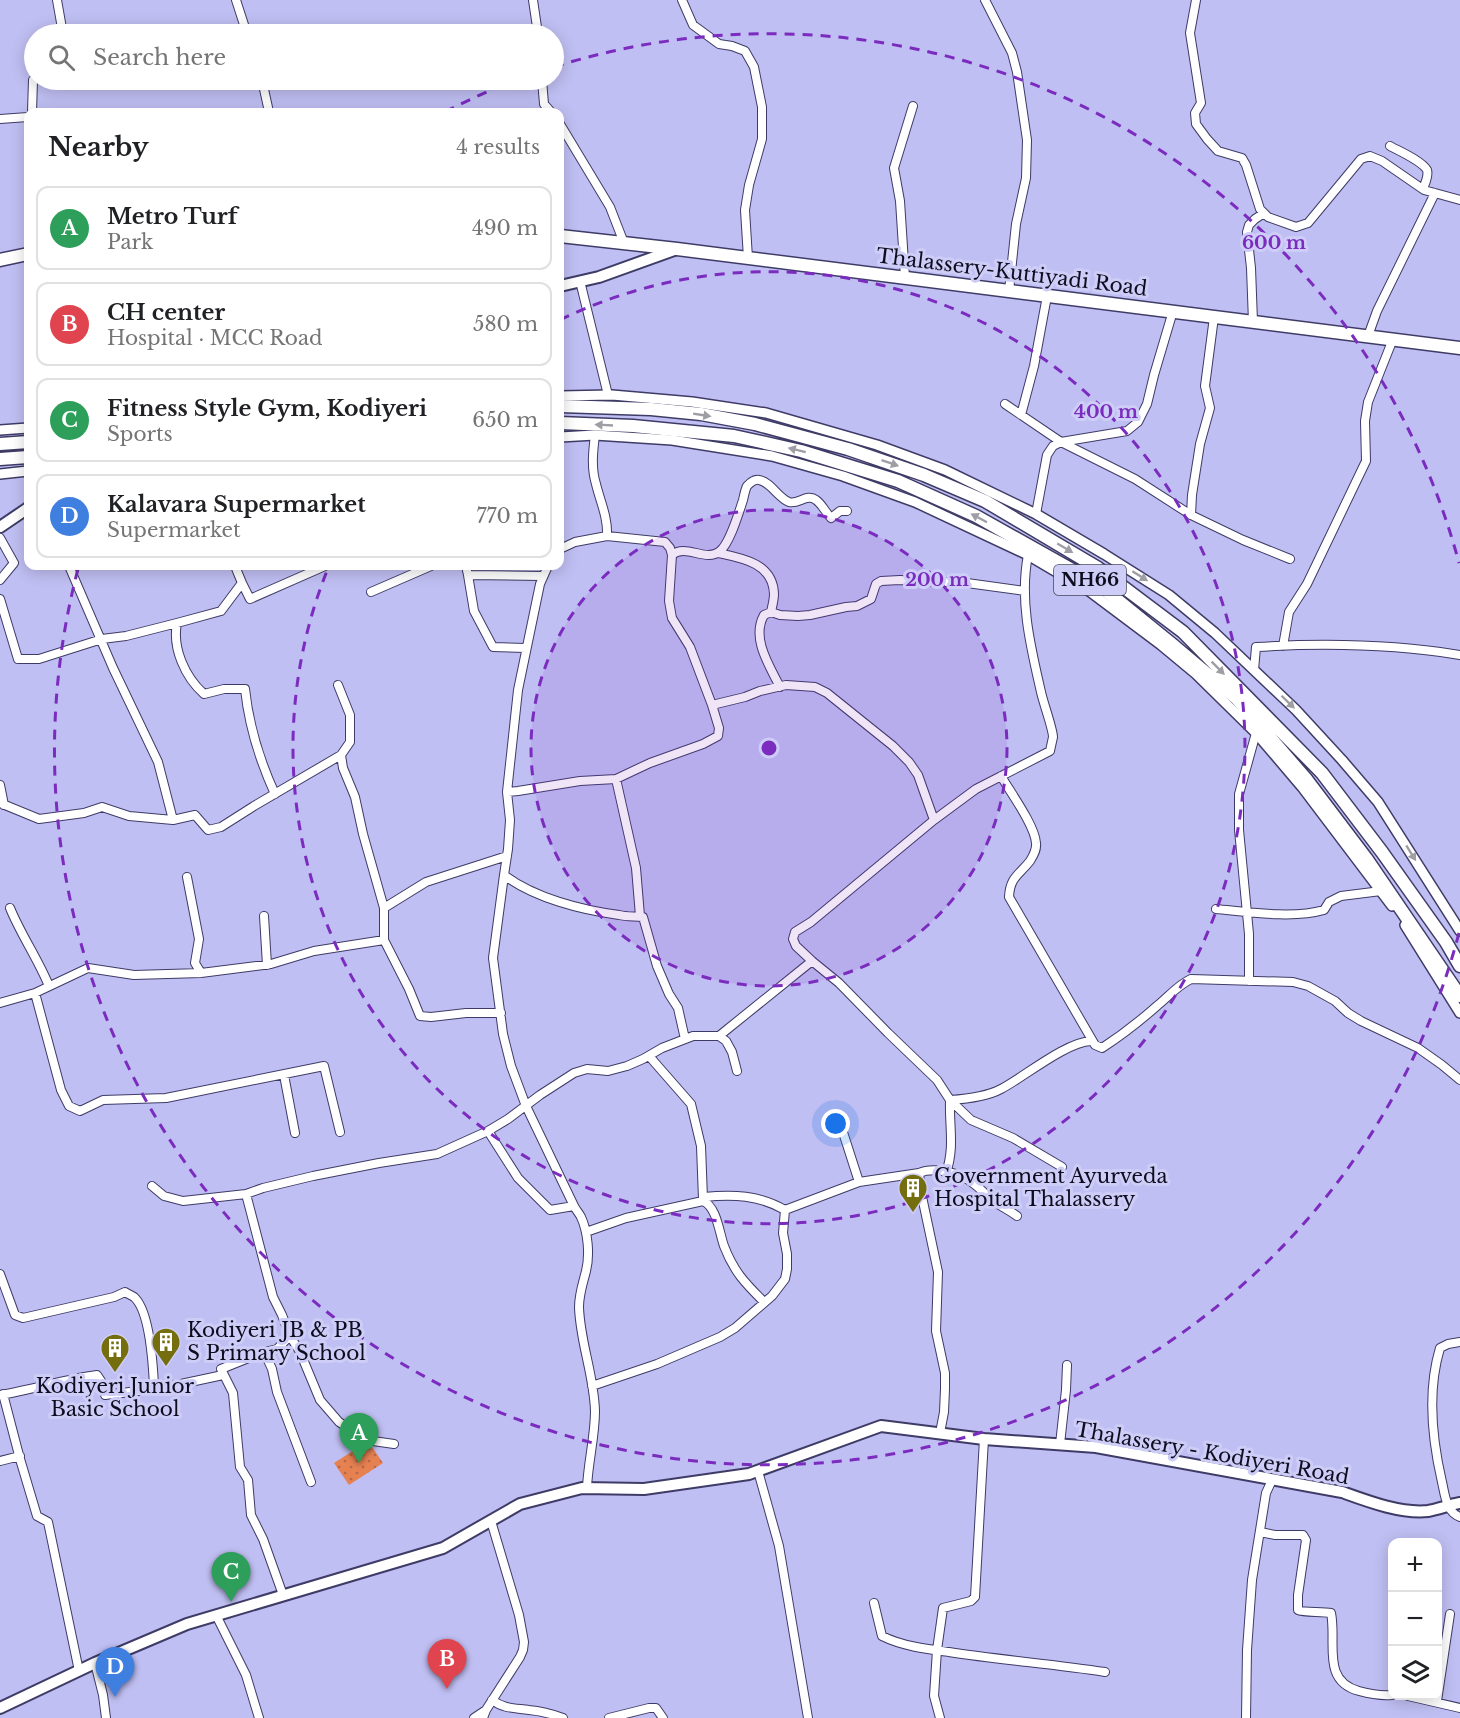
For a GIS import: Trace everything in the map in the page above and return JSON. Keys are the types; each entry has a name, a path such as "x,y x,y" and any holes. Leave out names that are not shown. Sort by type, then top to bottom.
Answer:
{"main road":[{"name":"Thalassery-Kuttiyadi Road","path":"564,236 1460,348"},
{"path":"564,285 609,273 677,249"},
{"path":"0,261 24,255"},
{"name":"NH66","path":"564,406 651,409 701,414 755,424 848,449 924,475 985,501 1098,567 1184,632 1322,773 1446,942 1460,966"},
{"name":"NH66","path":"564,423 633,426 734,436 801,451 898,481 976,516 1098,585 1237,699 1307,780 1359,849 1460,996"},
{"path":"0,444 24,442"},
{"path":"0,459 24,457"},
{"path":"0,527 24,511"},
{"name":"Thalassery - Kodiyeri Road","path":"0,1708 95,1663 187,1624 431,1553 520,1504 532,1500 582,1488 644,1489 749,1474 881,1426 984,1439 1096,1447 1342,1492 1377,1504 1415,1511 1429,1511 1460,1503"}],"street":[{"path":"57,0 61,24"},
{"path":"236,0 244,24"},
{"path":"533,0 537,24"},
{"path":"681,0 693,25 719,44 745,51 754,67 762,107 762,139 749,185 745,210 748,258"},
{"path":"985,0 1012,52 1027,140 1026,178 1016,224 1009,291"},
{"path":"1196,0 1190,33 1201,103 1194,114 1196,124 1218,152 1242,158 1260,209 1268,217 1296,227 1308,223 1361,159 1370,156 1382,161 1423,189 1460,200"},
{"path":"32,108 33,90"},
{"path":"264,90 268,108"},
{"path":"543,90 544,104 548,108"},
{"path":"905,278 900,201 894,168 913,106"},
{"path":"0,119 24,117"},
{"path":"564,131 609,207 624,243"},
{"path":"1390,146 1419,162 1426,169 1428,177 1423,189"},
{"path":"1368,336 1377,311 1435,193"},
{"path":"1252,322 1251,268 1247,232 1254,219 1264,213"},
{"path":"580,281 608,395"},
{"path":"1021,415 1034,366 1047,296"},
{"path":"1036,514 1047,455 1053,446 1061,442 1127,430 1138,422 1147,404 1173,312"},
{"path":"1191,515 1200,444 1210,408 1205,386 1214,317"},
{"path":"1283,646 1289,612 1307,584 1366,461 1365,421 1368,402 1393,339"},
{"path":"564,396 608,395 692,402 766,413 877,445 945,470 1036,514 1169,594 1215,633 1296,710 1378,802 1460,932"},
{"path":"1005,404 1061,442 1135,478 1191,515 1290,559"},
{"path":"0,430 24,428"},
{"path":"595,435 592,457 595,482 605,513 607,536"},
{"path":"564,436 595,435 672,440 772,456 843,476 915,502 1028,555 1089,591 1196,674 1256,733 1302,787 1381,891 1460,1013"},
{"path":"0,474 24,471"},
{"path":"718,553 723,548 737,519 746,487 753,481 758,480 765,483 789,502 810,498 816,500 831,518 840,511 847,511"},
{"path":"507,792 616,779 718,736 719,728 712,705 690,647 672,618 669,601 672,555 670,548 664,542 607,536 575,542 564,547"},
{"path":"0,538 14,563 0,579"},
{"path":"672,555 677,551 706,555 718,553 754,563 770,578 774,594 771,612"},
{"path":"1028,555 1025,569 1026,614 1033,656 1053,735 1050,751 976,789 933,820 811,922 795,932 793,939 796,946 812,962 839,983 937,1080 950,1100 970,1120 1013,1138 1062,1167"},
{"path":"71,570 113,668 158,762 173,820"},
{"path":"237,570 250,599 316,570"},
{"path":"371,592 422,570"},
{"path":"467,570 474,611 493,647 526,648"},
{"path":"546,570 540,584 518,690 507,792 510,820 507,856 494,958 503,1034 511,1066 526,1106 581,1217 586,1232 588,1258 579,1304 580,1326 589,1363 595,1410 587,1488"},
{"path":"468,575 543,576"},
{"path":"780,687 758,637 760,622 764,615 771,612 798,616 857,606 871,599 876,584 890,580 967,583 1025,591"},
{"path":"0,598 18,659 39,659 102,639 126,636 221,611 242,583"},
{"path":"177,623 174,636 181,659 193,684 204,694 224,688 245,688 251,730 264,770 275,794"},
{"path":"1254,670 1256,647 1365,646 1425,649 1460,655"},
{"path":"0,785 2,804 39,819 84,813 102,807 129,816 173,820 195,815 208,830 221,827 341,755 350,742 350,715 338,685"},
{"path":"712,705 746,698 760,691 780,687 815,687 827,693 893,746 918,775 933,820"},
{"path":"1249,981 1247,912 1239,830 1239,794 1256,733"},
{"path":"341,755 343,768 355,797 384,908 384,940 410,988 420,1016 501,1013"},
{"path":"1001,776 1034,832 1036,843 1036,850 1029,862 1016,875 1010,886 1009,897 1095,1045 1102,1048 1111,1043 1179,985 1191,979 1293,982 1308,986 1335,1001 1361,1021 1418,1048 1460,1080"},
{"path":"616,779 636,868 640,916"},
{"path":"384,908 426,882 507,856"},
{"path":"504,875 530,891 564,903 622,916 643,917 657,966 678,1008 686,1039"},
{"path":"187,878 199,939 195,963 201,973"},
{"path":"1216,909 1311,914 1324,910 1329,902 1341,896 1381,891"},
{"path":"10,908 19,931 49,986"},
{"path":"264,916 267,965"},
{"path":"0,1003 35,993 88,968 134,975 201,973 267,965 314,951 384,940"},
{"path":"719,1036 812,962"},
{"path":"35,993 61,1090 69,1106 80,1111 103,1100 166,1098 324,1066 340,1132"},
{"path":"152,1186 164,1196 183,1201 246,1194 313,1176 437,1154 488,1131 574,1073 587,1069 608,1071 627,1066 662,1048 693,1036 719,1036 726,1041 732,1052 737,1071"},
{"path":"950,1100 972,1098 998,1091 1082,1041 1091,1041"},
{"path":"649,1056 691,1104 701,1146 703,1199 713,1210 723,1244 740,1278 764,1302"},
{"path":"284,1074 295,1133"},
{"path":"946,1173 951,1159 950,1100"},
{"path":"841,1126 859,1182"},
{"path":"488,1131 518,1178 550,1210 574,1206"},
{"path":"586,1232 626,1218 722,1195 761,1198 784,1210 859,1182 930,1171 969,1180 1017,1216"},
{"path":"919,1173 938,1272 936,1331 945,1373 944,1412 940,1433"},
{"path":"246,1194 273,1297 320,1400 339,1422 366,1440 394,1444"},
{"path":"592,1386 657,1364 720,1337 735,1328 772,1296 785,1280 787,1269 783,1233 784,1210"},
{"path":"0,1274 15,1315 23,1318 114,1297 125,1292 134,1297 142,1308 148,1331 154,1386"},
{"path":"283,1595 263,1539 251,1515 248,1480 240,1467 233,1393 221,1370 261,1353 277,1349 290,1336"},
{"path":"1460,1342 1440,1348 1434,1377 1433,1423 1435,1450 1448,1506 1457,1517 1460,1517"},
{"path":"261,1353 267,1358 272,1369 277,1392 311,1482"},
{"path":"1060,1444 1066,1390 1066,1365"},
{"path":"79,1671 48,1522 37,1516 2,1395 97,1375 105,1395 154,1386 167,1387 223,1375"},
{"path":"940,1718 934,1696 943,1608 971,1601 975,1597 984,1439"},
{"path":"0,1461 20,1456"},
{"path":"758,1471 778,1546 808,1718"},
{"path":"1246,1718 1249,1608 1266,1493 1272,1480"},
{"path":"474,1718 484,1714 524,1650 519,1615 491,1521"},
{"path":"1260,1532 1275,1535 1303,1535 1306,1540 1298,1610 1331,1613 1334,1668 1341,1682 1362,1692 1388,1695"},
{"path":"874,1603 882,1636 890,1641 992,1659 1105,1672"},
{"path":"1437,1701 1450,1614"},
{"path":"216,1616 246,1675 259,1718"},
{"path":"95,1663 106,1718"},
{"path":"492,1700 506,1708 542,1711 563,1718"},
{"path":"1432,1700 1460,1708"},
{"path":"609,1718 649,1708 656,1708 663,1718"}],"shaded area":[{"path":"368,1441 383,1463 349,1485 334,1463"}],"place":[{"name":"Government Ayurveda Hospital Thalassery","path":"913,1214"},
{"name":"Kodiyeri JB & PB S Primary School","path":"166,1368"},
{"name":"Kodiyeri Junior Basic School","path":"115,1374"},
{"name":"Metro Turf","path":"359,1463"},
{"name":"Fitness Style Gym, Kodiyeri","path":"231,1602"},
{"name":"CH center","path":"447,1689"},
{"name":"Kalavara Supermarket","path":"115,1697"}]}
